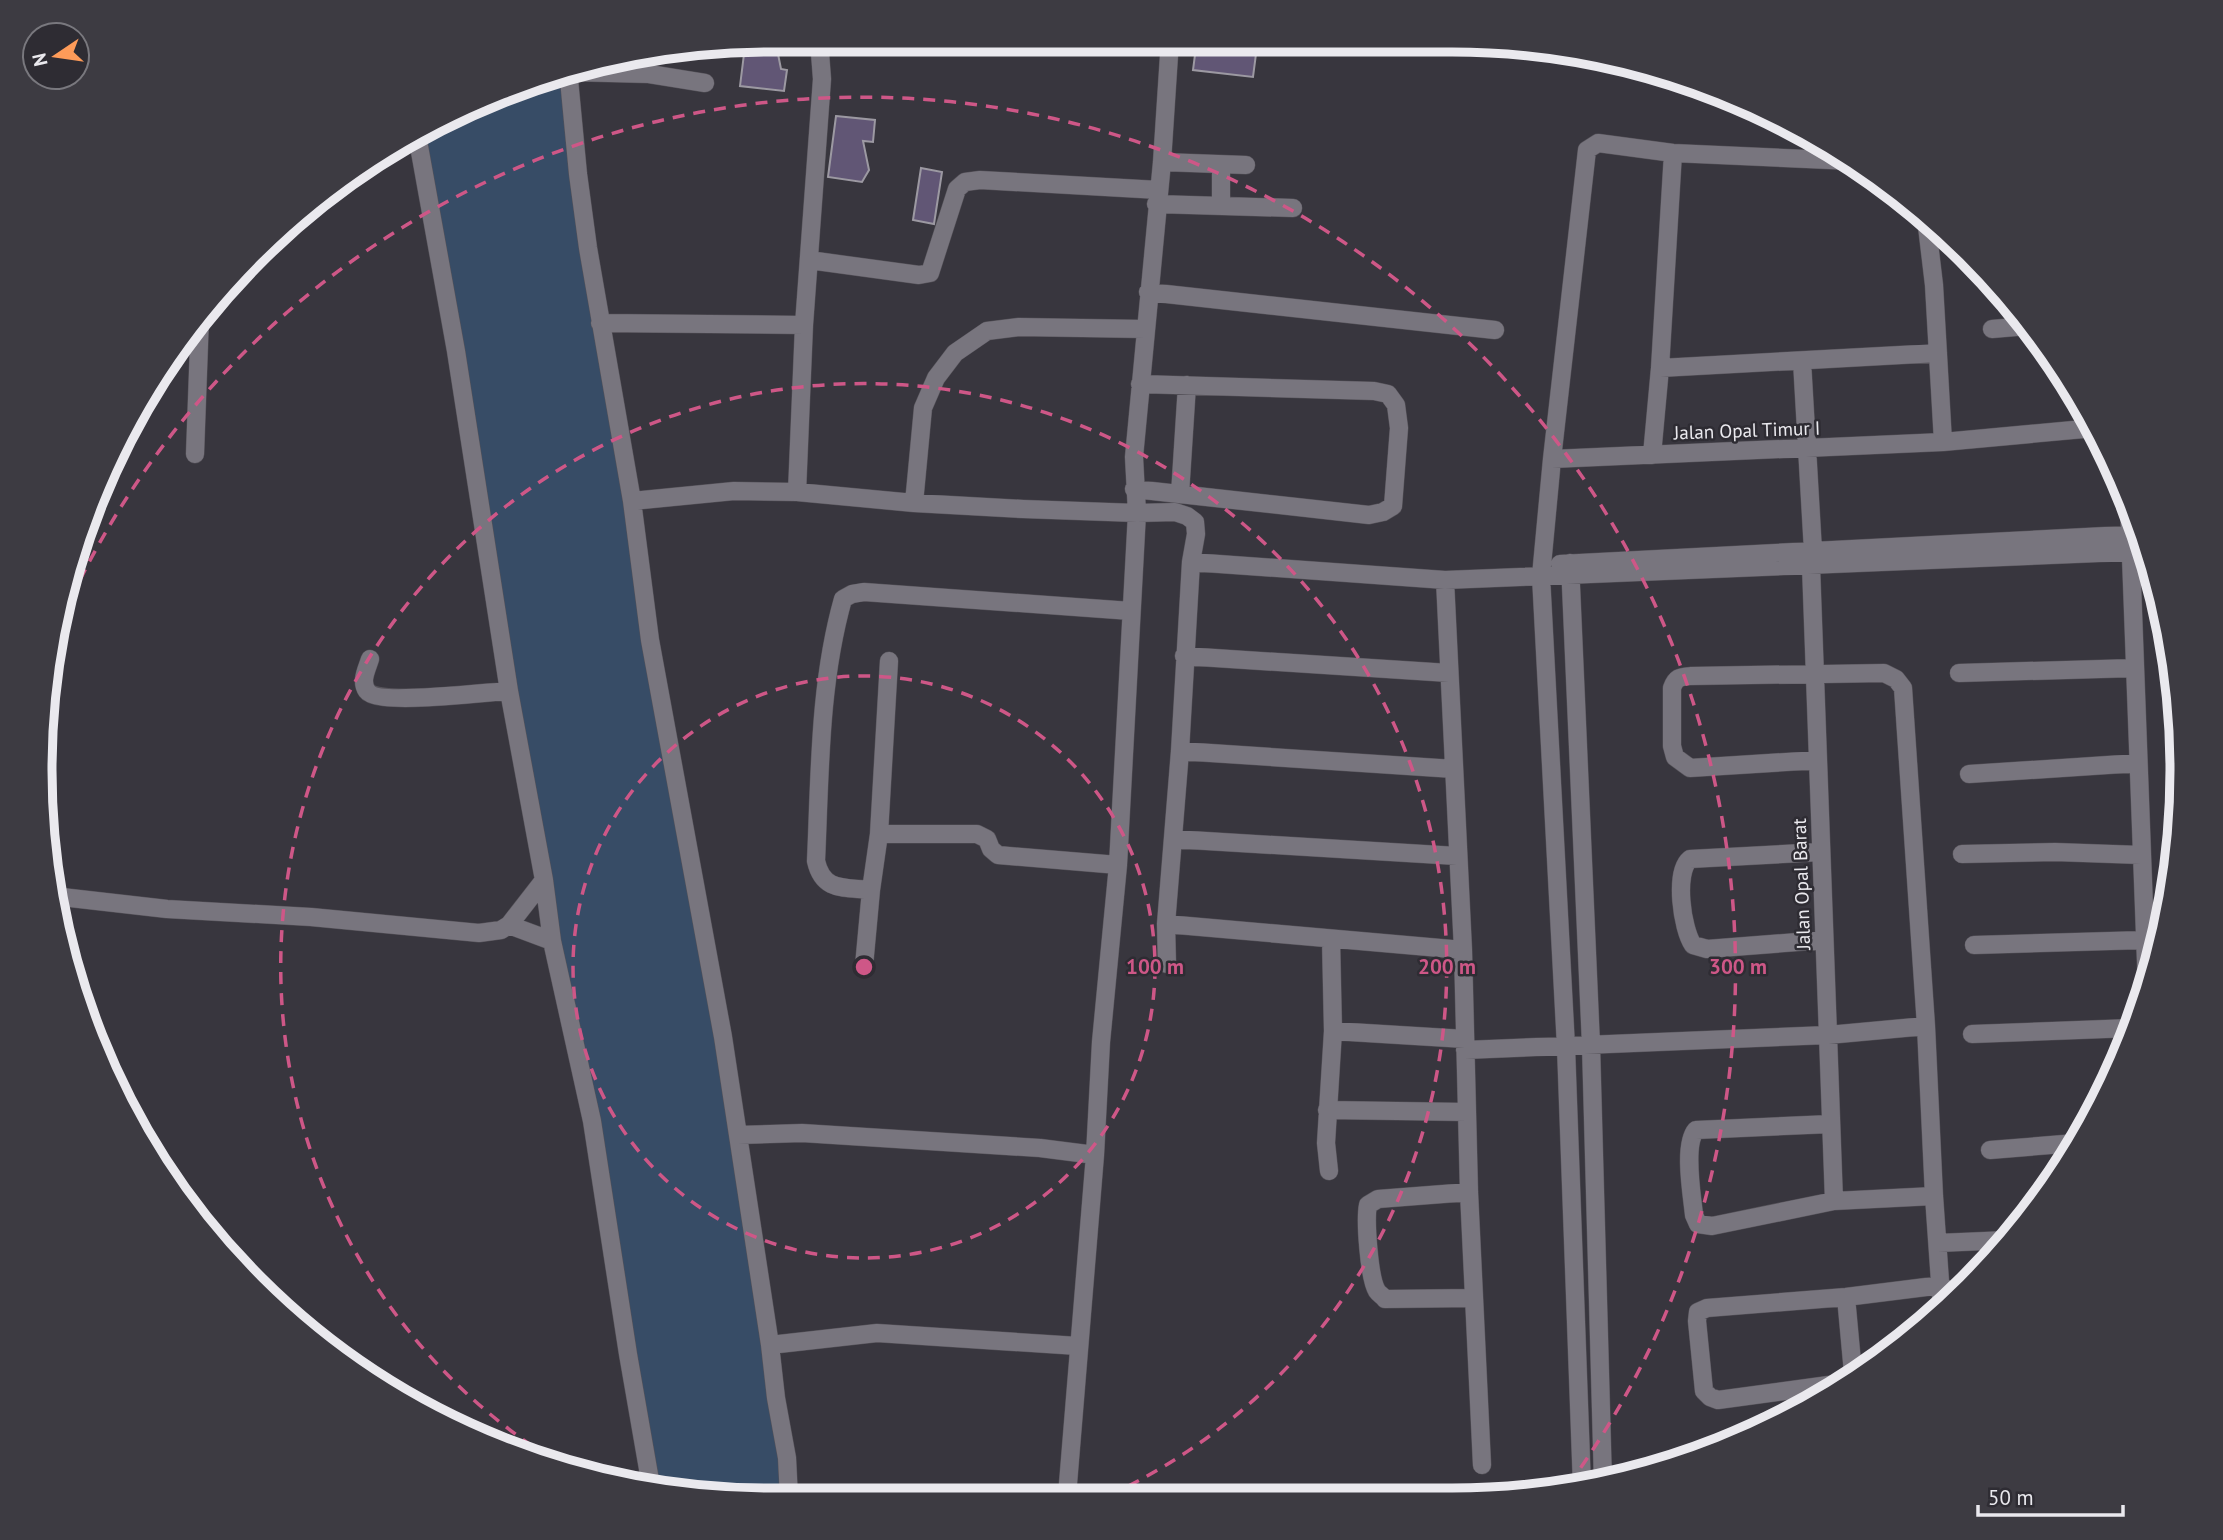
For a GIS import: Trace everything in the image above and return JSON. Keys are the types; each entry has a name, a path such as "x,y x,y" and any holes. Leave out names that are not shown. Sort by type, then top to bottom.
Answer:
{"street":[{"path":"797,492 804,326 822,79 820,52"},
{"path":"1068,1488 1095,1155 1101,1042 1118,865 1137,513 1133,457 1162,162 1169,52"},
{"path":"604,72 649,74 705,83"},
{"path":"569,82 578,174 600,323 632,501 650,640 723,1037 787,1458 788,1488"},
{"path":"1582,1476 1566,1047 1542,570 1587,150 1598,143 1673,153 1830,160"},
{"path":"419,145 456,351 509,691 544,880 552,941 592,1121 649,1477"},
{"path":"1652,455 1673,153"},
{"path":"1162,162 1246,166"},
{"path":"1221,165 1221,206"},
{"path":"809,260 919,275 930,273 957,189 965,182 980,180 1221,206 1293,208"},
{"path":"1928,233 1934,285 1943,442"},
{"path":"1148,292 1495,330"},
{"path":"600,323 804,326"},
{"path":"914,503 923,408 936,379 955,353 987,331 1018,327 1145,329"},
{"path":"1992,329 2017,327"},
{"path":"195,454 199,335"},
{"path":"1660,368 1938,353"},
{"name":"Jalan Opal Barat","path":"1802,361 1812,558 1834,1201"},
{"path":"1134,489 1369,515 1383,512 1393,506 1399,428 1396,405 1388,394 1374,391 1140,384"},
{"path":"1180,494 1187,385"},
{"name":"Jalan Opal Timur I","path":"1552,458 1943,442 2084,429"},
{"path":"632,501 734,491 797,492 914,503 1137,513 1175,512 1195,522 1166,924 1167,964"},
{"path":"1191,562 1445,580 1542,570 2133,543"},
{"path":"2138,557 2135,668 2146,957"},
{"path":"1569,569 1591,1045 1603,1472"},
{"path":"1445,580 1463,950 1469,1192 1482,1465"},
{"path":"872,890 831,886 822,879 816,861 824,702 836,620 843,599 864,592 1130,611"},
{"path":"1184,656 1449,673"},
{"path":"370,659 363,681 367,691 374,697 425,698 509,691"},
{"path":"864,966 879,834 889,661"},
{"path":"1959,673 2135,668"},
{"path":"1818,760 1690,768 1675,757 1672,746 1672,688 1675,680 1691,676 1884,673 1896,679 1903,688 1942,1294"},
{"path":"1180,751 1454,769"},
{"path":"1969,774 2138,763"},
{"path":"879,834 976,834 987,839 991,849 998,855 1118,865"},
{"path":"1173,839 1457,856"},
{"path":"1821,852 1697,859 1687,862 1682,874 1684,926 1693,945 1707,948 1824,940"},
{"path":"1962,854 2055,852 2141,855"},
{"path":"64,897 179,910 311,917 479,933 501,930 509,925 544,880"},
{"path":"1166,924 1463,950"},
{"path":"509,925 552,941"},
{"path":"1329,1171 1326,1143 1333,1031 1331,939"},
{"path":"1974,945 2145,940"},
{"path":"1333,1031 1465,1044 1566,1047 1828,1035 1926,1026"},
{"path":"1972,1034 2122,1028"},
{"path":"1327,1110 1467,1112"},
{"path":"1831,1124 1696,1130 1689,1149 1694,1215 1699,1224 1712,1226 1834,1201 1934,1196"},
{"path":"737,1135 802,1133 1027,1147 1095,1155"},
{"path":"1990,1150 2065,1144"},
{"path":"1469,1192 1378,1199 1368,1205 1366,1225 1377,1290 1385,1299 1474,1298"},
{"path":"1938,1243 1994,1241"},
{"path":"1820,1386 1718,1400 1710,1397 1704,1391 1698,1312 1707,1308 1846,1297 1942,1285"},
{"path":"1846,1297 1852,1367"},
{"path":"770,1345 877,1333 1078,1346"}],"water":[{"path":"570,81 787,1488 723,1486 649,1477 419,145 495,107"}],"building":[{"path":"778,52 781,69 787,70 784,91 740,86 744,53"},
{"path":"1195,52 1256,54 1253,77 1193,70"},
{"path":"836,116 875,120 873,142 863,141 869,170 862,182 828,177"},
{"path":"921,168 942,172 934,224 913,220"}]}
